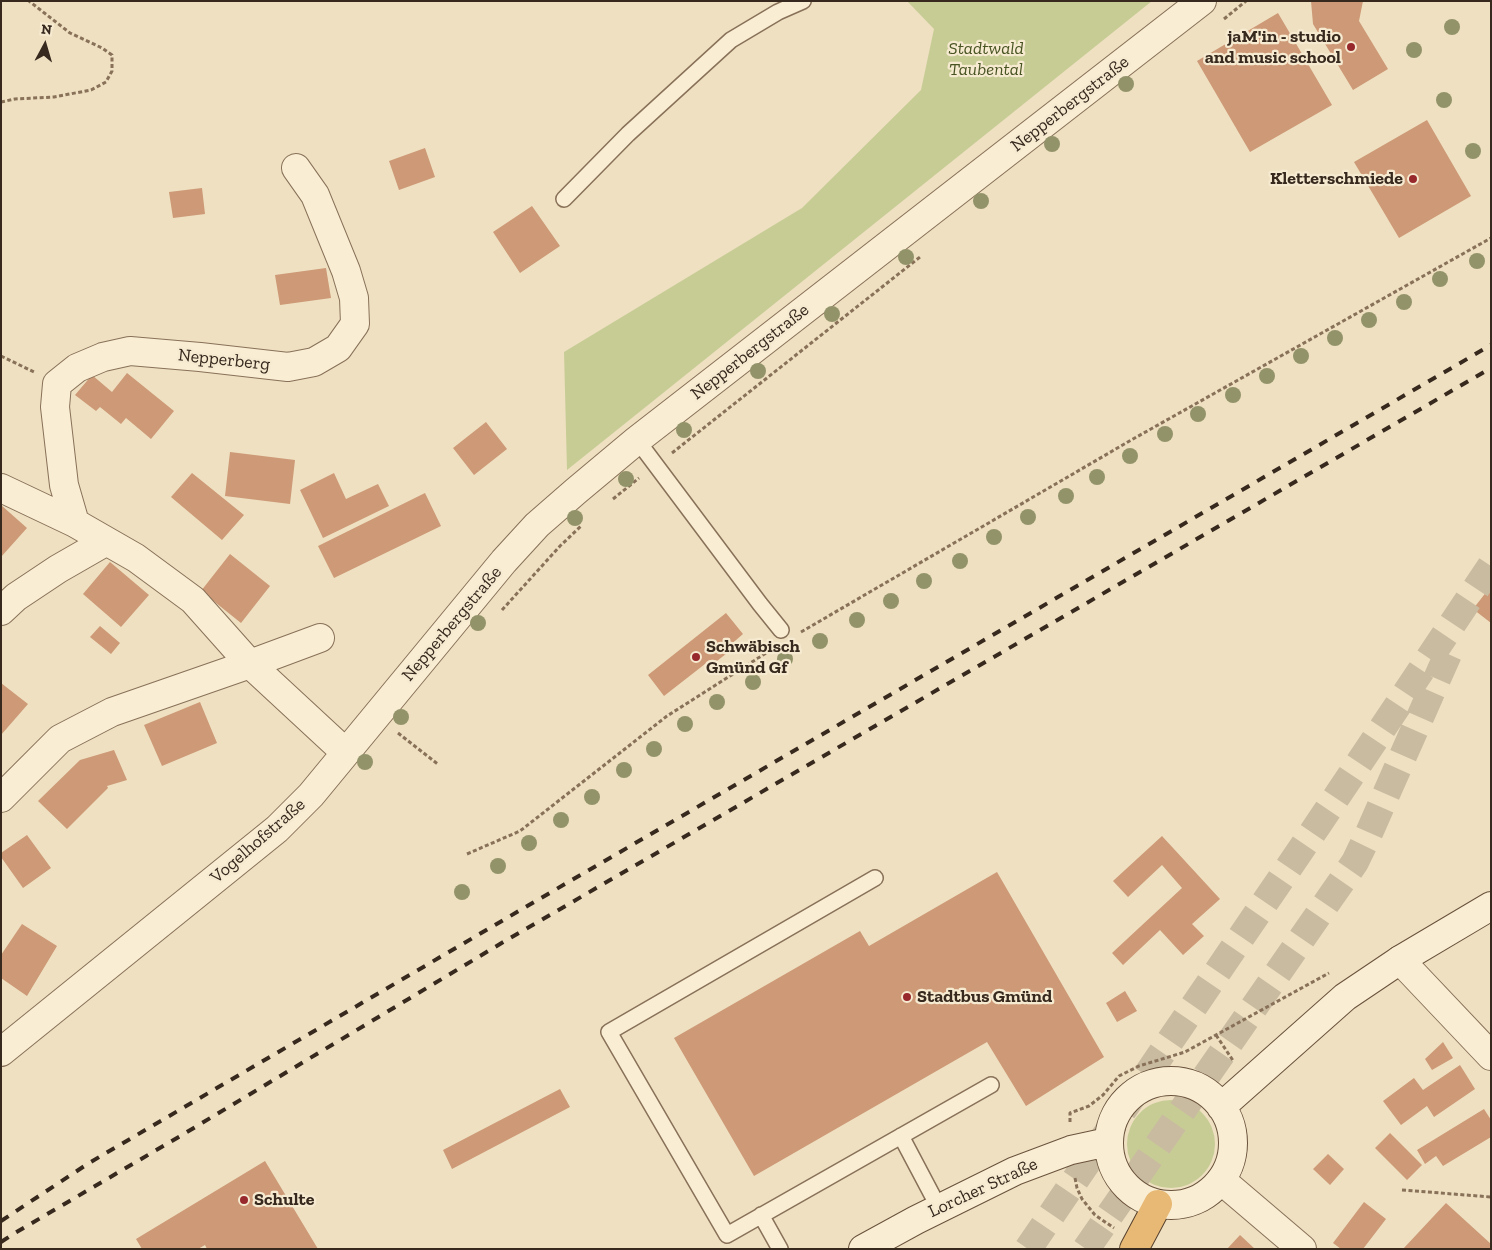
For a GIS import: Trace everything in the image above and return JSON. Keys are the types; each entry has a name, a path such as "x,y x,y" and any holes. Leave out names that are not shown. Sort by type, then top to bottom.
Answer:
{"highway":[{"path":"1137,1243 1158,1204"}],"street":[{"name":"Nepperbergstraße","path":"345,752 504,561 537,525 637,440 1202,1"},
{"name":"Nepperberg","path":"57,384 77,368 102,357 130,351 288,367 314,362 338,348 354,324 354,298 346,271 315,195 296,168"},
{"path":"57,384 55,407 64,485 75,523"},
{"path":"1,488 75,523 105,542 136,558 193,600 250,664 345,752"},
{"path":"1,611 16,598 51,574 105,542"},
{"path":"1,798 60,739 112,712 320,638"},
{"name":"Vogelhofstraße","path":"1,1052 277,829 311,796 345,752"},
{"path":"1221,1107 1346,997 1400,960 1491,906"},
{"path":"1400,960 1491,1056"},
{"path":"1171,1081 1190,1084 1208,1093 1221,1107 1230,1124 1233,1143 1230,1163 1221,1180 1209,1193 1193,1201 1176,1205 1158,1204 1138,1196 1122,1182 1111,1164 1108,1142 1112,1123 1121,1106 1134,1093 1152,1084 1171,1081"},
{"name":"Lorcher Straße","path":"863,1249 939,1208 1015,1171 1071,1150 1108,1142"},
{"path":"1221,1180 1302,1249"}],"lane":[{"path":"564,199 628,134 731,40 778,12 803,1"},
{"path":"637,440 760,604 781,637"},
{"path":"875,878 609,1032 726,1235 990,1085"},
{"path":"901,1136 939,1208"},
{"path":"761,1216 780,1249"}],"path":[{"path":"1,102 91,90 106,82 112,71 112,56 102,48 70,33 29,1"},
{"path":"1223,20 1246,1"},
{"path":"798,634 1133,439 1491,238"},
{"path":"609,502 928,252"},
{"path":"1,356 57,384"},
{"path":"502,610 586,520"},
{"path":"467,854 520,831 667,716 781,637"},
{"path":"376,716 439,765"},
{"path":"392,740 404,726"},
{"path":"1070,1113 1089,1106 1103,1095 1119,1076 1139,1066 1185,1052 1332,971"},
{"path":"1071,1150 1077,1188 1082,1199 1095,1216 1137,1243"},
{"path":"1402,1190 1491,1197"}],"green space":[{"name":"Stadtwald Taubental","path":"907,1 1152,1 567,470 564,352 802,208 921,90 934,29"},
{"path":"1171,1100 1188,1104 1202,1113 1211,1127 1215,1144 1211,1161 1202,1175 1188,1184 1171,1188 1154,1184 1140,1175 1131,1161 1127,1144 1131,1127 1140,1113 1154,1104"}],"building":[{"name":"jaM'in - studio and music school","path":"1311,1 1363,1 1359,21 1388,69 1353,90 1313,24"},
{"path":"1278,13 1332,105 1250,152 1197,61"},
{"name":"Kletterschmiede","path":"1427,120 1471,196 1399,238 1354,162"},
{"path":"425,148 435,177 399,190 389,161"},
{"path":"202,188 205,214 173,218 169,192"},
{"path":"532,206 560,246 520,273 493,232"},
{"path":"326,268 331,298 280,305 275,275"},
{"path":"127,373 174,411 151,439 126,418 121,424 100,407 96,411 75,395 92,375 112,392"},
{"path":"486,422 507,449 474,475 453,448"},
{"path":"230,452 295,460 290,504 225,496"},
{"path":"192,473 244,515 222,540 171,497"},
{"path":"334,473 346,499 378,484 389,506 323,538 300,490"},
{"path":"425,493 441,526 334,578 318,546"},
{"path":"1,505 27,528 1,557"},
{"path":"230,554 270,586 241,623 201,591"},
{"path":"110,562 149,595 121,627 83,594"},
{"path":"1491,586 1491,623 1473,609"},
{"name":"Schwäbisch Gmünd Gf","path":"726,613 743,634 728,647 731,650 708,668 705,664 664,696 648,675"},
{"path":"100,626 120,643 111,654 90,637"},
{"path":"1,683 28,704 1,735"},
{"path":"200,702 217,743 162,766 144,725"},
{"path":"114,750 127,780 107,786 108,788 67,829 38,801 80,760"},
{"path":"27,835 51,868 23,888 1,857 1,853"},
{"path":"1162,836 1220,899 1192,924 1204,936 1183,955 1160,930 1123,965 1112,953 1182,888 1162,865 1128,897 1113,881"},
{"name":"Stadtbus Gmünd","path":"997,872 1104,1057 1026,1106 987,1042 754,1176 674,1038 860,931 869,946"},
{"path":"22,924 57,946 27,996 1,978 1,955"},
{"path":"1125,991 1137,1011 1117,1022 1106,1003"},
{"path":"1443,1042 1453,1058 1432,1070 1425,1059"},
{"path":"1460,1065 1475,1089 1434,1117 1427,1106 1401,1125 1383,1101 1414,1078 1423,1090"},
{"path":"560,1089 570,1107 452,1169 443,1150"},
{"path":"1484,1109 1491,1120 1491,1137 1443,1166 1436,1156 1425,1164 1417,1150"},
{"path":"1390,1133 1422,1165 1407,1180 1375,1148"},
{"path":"1328,1154 1344,1169 1330,1185 1313,1169"},
{"name":"Schulte","path":"265,1161 318,1249 207,1249 205,1245 198,1249 142,1249 136,1239"},
{"path":"1364,1202 1386,1219 1363,1249 1341,1249 1333,1243"},
{"path":"1446,1203 1491,1244 1491,1249 1403,1249"},
{"path":"1240,1235 1255,1249 1227,1249"}],"tunnel":[{"path":"1028,1249 1317,826 1491,566"},
{"path":"1086,1249 1355,862 1448,654"}],"railway":[{"path":"1,1221 89,1163 1491,345"},
{"path":"1,1242 500,944 1491,368"}],"place":[{"name":"jaM'in - studio and music school","path":"1351,47"},
{"name":"Kletterschmiede","path":"1413,179"},
{"name":"Schwäbisch Gmünd Gf","path":"696,657"},
{"name":"Stadtbus Gmünd","path":"907,997"},
{"name":"Schulte","path":"244,1200"}]}
